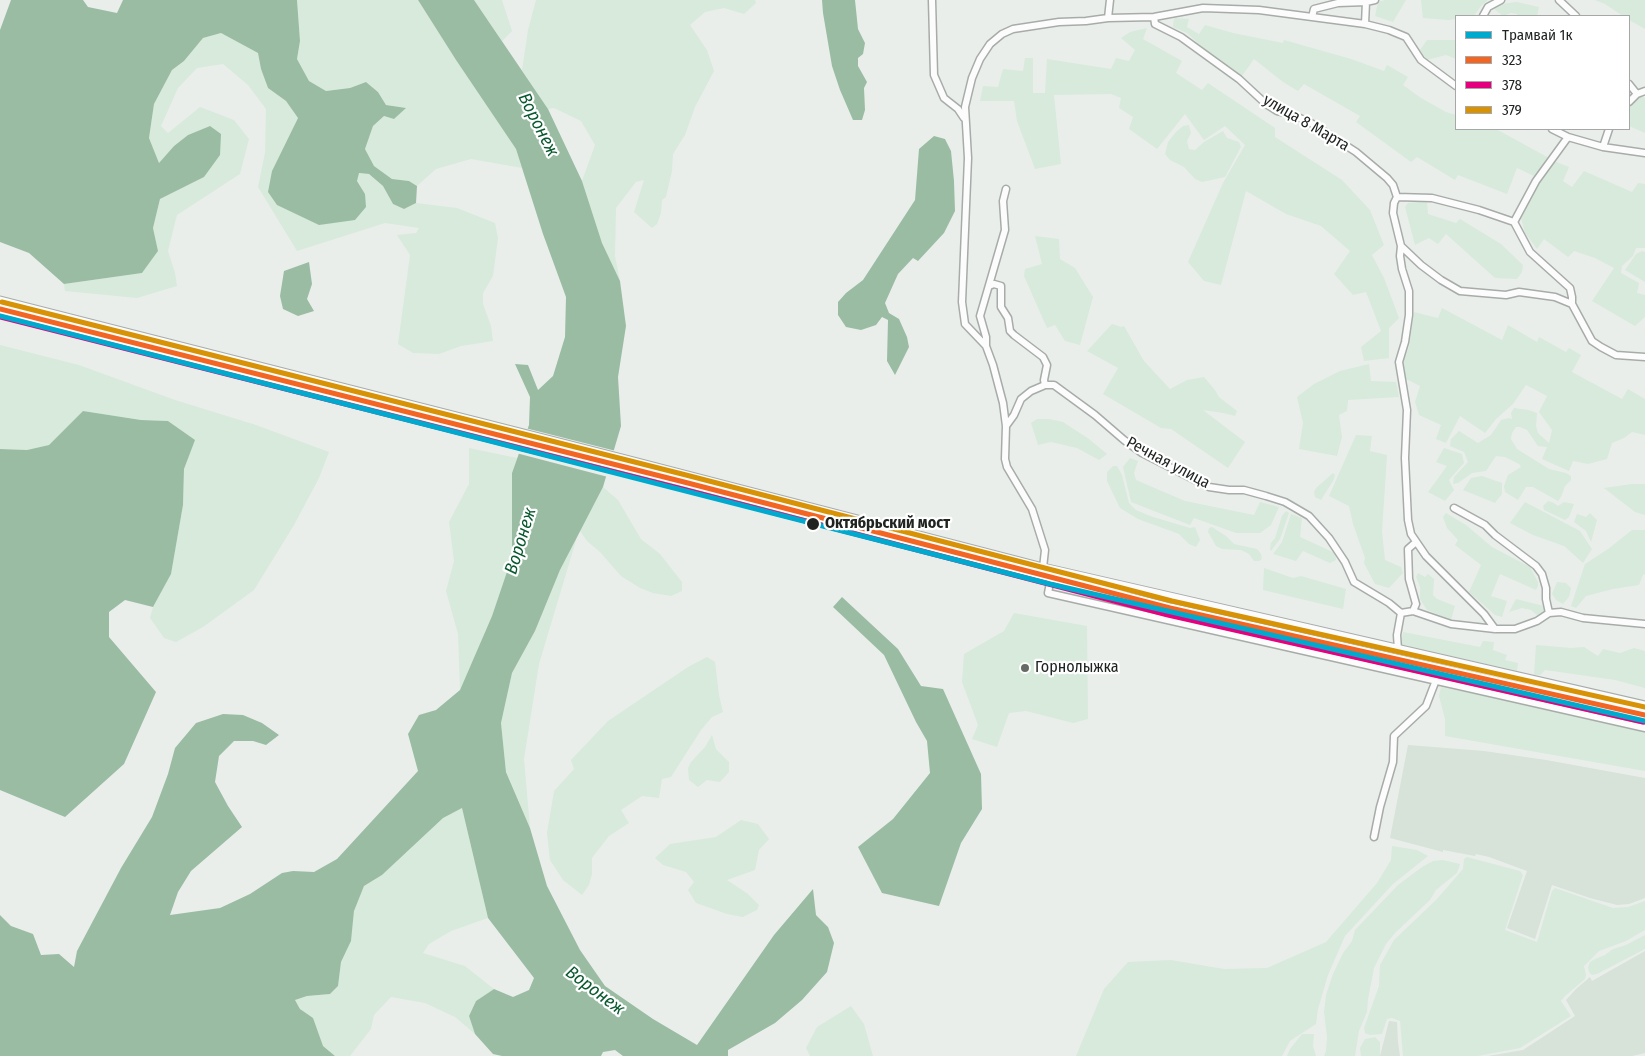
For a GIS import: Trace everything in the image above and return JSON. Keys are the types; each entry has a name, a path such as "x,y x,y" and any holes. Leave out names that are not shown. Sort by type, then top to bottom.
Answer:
{"main road":[{"path":"0,300 221,362"},
{"path":"0,309 221,362 973,553 1645,706"},
{"path":"973,553 1051,578 1170,608 1645,715"}],"street":[{"path":"932,0 934,75 944,98 958,109 965,121"},
{"path":"1108,18 1110,0"},
{"path":"1312,17 1314,9 1338,3 1375,0"},
{"path":"1483,15 1488,7 1501,0"},
{"path":"1559,0 1575,15"},
{"path":"1365,24 1366,2"},
{"path":"986,346 965,324 962,302 968,158 965,107 972,78 980,59 990,44 1002,34 1013,30 1060,22 1154,17 1203,8 1259,10 1365,24 1389,30 1406,37 1421,60 1455,85"},
{"name":"улица 8 Марта","path":"1154,17 1154,24 1181,37 1239,80 1266,104 1277,111 1291,114 1311,123 1356,152 1387,178 1393,186 1397,197"},
{"path":"1630,85 1637,94"},
{"path":"1630,101 1637,94 1645,91"},
{"path":"1554,130 1568,137 1603,147 1645,153"},
{"path":"1603,147 1609,130"},
{"path":"1514,222 1536,181 1568,137"},
{"path":"1006,188 1003,201 1005,230 980,316 986,337 986,346 998,380 1003,403 1006,426 1005,459 1007,467 1032,510 1045,550 1043,568"},
{"path":"1495,629 1484,614 1426,556 1411,534 1408,520 1405,458 1407,410 1398,362 1405,342 1409,315 1409,291 1402,269 1400,246 1393,213 1397,197 1432,198 1479,210 1514,222 1530,252 1570,288 1572,304 1592,341 1616,355 1645,357"},
{"path":"1400,246 1421,265 1460,291 1506,294 1519,292 1555,297 1572,304"},
{"path":"989,286 994,284 1001,286 1001,307 1008,318 1010,331 1043,357 1047,365 1045,385 1031,391 1021,399 1014,415 1006,426"},
{"name":"Речная улица","path":"1045,385 1054,385 1142,452 1209,487 1244,490 1266,496 1285,502 1310,516 1329,538 1345,562 1354,582 1389,603 1401,613"},
{"path":"1454,508 1485,525 1495,535 1536,566 1542,574 1550,613"},
{"path":"1413,611 1416,604 1409,579 1408,549 1416,542"},
{"path":"1051,578 1048,593 1645,728"},
{"path":"1398,650 1397,635 1401,613 1413,611 1451,624 1495,629 1515,629 1537,621 1550,613 1561,612 1583,618 1645,624"},
{"path":"1374,837 1380,807 1393,762 1394,736 1426,706 1436,680"}],"shaded area":[{"path":"297,0 418,0 516,149 522,168 471,159 436,169 417,186 409,181 392,179 374,166 365,149 373,126 384,116 394,119 405,108 386,105 378,92 366,82 350,88 326,91 309,81 297,59 300,41"},
{"path":"474,0 502,0 512,31 502,41"},
{"path":"536,0 755,0 756,3 744,14 724,8 705,12 690,25 707,50 714,71 695,107 685,135 673,154 672,171 666,197 662,200 661,213 657,224 652,228 634,212 644,180 636,182 616,208 615,256 620,281 602,243 582,181 595,145 581,121 554,108 548,109 522,70 528,30"},
{"path":"1406,0 1393,22 1375,16 1378,2"},
{"path":"1421,0 1488,0 1475,15 1455,15 1455,19 1448,20 1423,18"},
{"path":"1595,0 1645,0 1645,29 1630,21 1630,15 1622,15"},
{"path":"1517,2 1539,7 1537,15 1517,15 1511,13 1502,15 1493,8 1501,4"},
{"path":"1174,18 1189,19 1187,27 1199,34 1205,25 1283,43 1284,40 1351,59 1384,71 1387,65 1408,77 1403,85 1421,98 1446,112 1455,115 1455,130 1498,130 1549,158 1534,176 1517,168 1507,194 1458,175 1455,180 1417,157 1411,162 1356,122 1360,116 1304,84 1298,91 1283,82 1254,59 1242,76 1207,52 1187,33 1173,27"},
{"path":"1147,28 1143,39 1182,61 1176,73 1202,90 1208,83 1275,128 1275,137 1342,180 1370,210 1384,245 1372,255 1384,278 1399,318 1389,328 1389,358 1364,361 1361,347 1381,331 1366,292 1353,295 1334,274 1350,251 1321,226 1286,214 1246,191 1221,285 1204,281 1188,262 1223,183 1245,145 1225,126 1204,140 1185,114 1157,149 1129,129 1133,117 1119,108 1121,98 1111,94 1054,95 1061,164 1035,169 1017,121 1014,101 980,101 983,86 998,87 1003,69 1023,71 1025,58 1033,58 1033,93 1045,93 1047,59 1111,69 1116,58 1129,61 1135,50 1121,38 1130,32"},
{"path":"221,33 258,53 261,69 268,88 286,101 298,118 272,171 365,194 357,181 358,173 369,174 383,186 393,204 404,209 416,203 457,208 495,223 498,238 493,276 483,293 483,304 491,326 493,341 461,346 439,354 413,353 398,344 410,255 397,235 416,233 419,228 385,223 297,251 258,187 265,153 266,109 248,85 223,64 197,68 178,88 161,126 168,133 200,107 234,120 249,139 240,174 177,215 168,251 177,286 137,298 65,291 64,284 142,273 158,251 153,228 160,199 204,177 210,126 188,135 174,146 159,163 149,138 154,104 172,70 184,61 203,38"},
{"path":"1427,40 1455,40 1455,59 1446,55 1427,60 1420,50"},
{"path":"1640,96 1645,98 1645,133 1630,126 1630,105"},
{"path":"1189,125 1191,133 1187,141 1189,149 1195,150 1204,142 1223,131 1227,138 1239,142 1241,147 1225,177 1202,182 1195,179 1184,167 1170,160 1165,154 1168,142 1176,132 1183,126"},
{"path":"1554,161 1569,167 1563,181 1572,187 1584,171 1632,192 1638,183 1645,184 1645,248 1636,248 1633,256 1622,266 1621,273 1639,283 1637,293 1645,295 1645,317 1635,326 1592,301 1614,268 1595,258 1574,251 1568,257 1544,239 1537,249 1525,233 1521,218 1538,185"},
{"path":"1427,201 1428,214 1456,223 1460,219 1501,244 1523,265 1522,272 1517,279 1495,278 1446,234 1438,244 1429,238 1415,245 1405,207 1408,203"},
{"path":"1035,236 1059,239 1060,259 1075,268 1093,297 1080,345 1065,341 1055,325 1047,328 1024,276 1025,269 1042,264"},
{"path":"1642,251 1645,252 1645,282 1625,270 1636,254"},
{"path":"1442,308 1502,340 1508,325 1537,342 1539,337 1566,352 1569,348 1581,355 1572,372 1622,399 1628,389 1645,399 1645,435 1632,432 1612,443 1607,459 1588,464 1573,461 1569,471 1542,459 1547,447 1538,446 1527,430 1516,427 1511,439 1517,449 1549,469 1571,476 1571,480 1565,486 1558,501 1533,487 1526,487 1518,500 1505,492 1504,486 1508,475 1521,467 1505,457 1496,456 1486,471 1472,473 1458,483 1453,484 1454,477 1468,462 1464,452 1450,446 1451,439 1459,431 1478,443 1491,435 1501,420 1512,419 1511,413 1514,408 1537,413 1536,426 1538,433 1549,443 1552,430 1539,412 1547,396 1526,385 1513,404 1496,419 1485,433 1460,416 1446,443 1436,439 1441,425 1419,415 1415,402 1420,386 1404,378 1403,362 1409,347 1414,312 1438,318"},
{"path":"1112,324 1124,326 1144,361 1170,389 1187,380 1204,377 1219,397 1237,411 1235,416 1203,410 1245,442 1228,468 1171,429 1161,428 1103,394 1118,368 1087,351"},
{"path":"0,345 79,365 175,400 256,425 329,452 319,478 294,525 254,590 203,627 176,642 164,638 150,618 153,607 171,573 183,505 184,469 194,440 168,421 141,420 83,411 49,445 27,450 0,449"},
{"path":"1369,364 1371,381 1396,382 1399,397 1348,400 1347,411 1339,415 1342,437 1337,456 1299,449 1303,423 1297,397 1314,384 1340,371"},
{"path":"1037,419 1063,422 1089,439 1107,454 1099,460 1077,448 1051,442 1038,445 1031,423"},
{"path":"1356,435 1372,436 1370,451 1387,455 1382,532 1385,560 1401,567 1403,573 1389,588 1375,584 1364,563 1365,558 1349,506 1329,496"},
{"path":"469,448 517,458 512,473 512,557 492,616 460,690 458,634 446,591 454,561 449,522 469,484"},
{"path":"1444,448 1462,454 1464,463 1449,480 1454,490 1445,501 1428,492 1447,466 1436,462"},
{"path":"1130,458 1138,461 1134,473 1136,480 1185,501 1254,515 1260,502 1279,507 1271,525 1260,533 1236,533 1194,518 1190,525 1131,502 1123,467"},
{"path":"1113,466 1117,466 1122,475 1129,503 1136,510 1190,528 1195,527 1200,540 1196,547 1189,544 1179,534 1138,519 1120,508 1107,481 1107,472"},
{"path":"1333,473 1335,475 1333,481 1321,500 1315,497 1314,492 1316,488"},
{"path":"1482,476 1502,483 1502,494 1495,503 1463,490 1471,478"},
{"path":"1645,484 1645,515 1635,512 1604,488"},
{"path":"603,487 618,500 641,539 660,554 682,582 682,591 671,596 653,593 640,588 621,576 600,552 587,541 580,531"},
{"path":"1548,501 1558,506 1564,502 1574,504 1569,517 1565,520 1544,510 1543,506"},
{"path":"1525,502 1580,531 1592,549 1583,563 1564,546 1533,535 1510,523"},
{"path":"1286,511 1289,513 1280,539 1271,551 1271,543"},
{"path":"1446,513 1466,525 1492,547 1530,567 1538,582 1536,590 1500,574 1491,596 1507,601 1502,617 1495,615 1469,592 1481,565 1455,545 1458,540 1447,528 1443,517"},
{"path":"1590,513 1597,520 1591,542 1586,531 1574,522 1577,514 1586,517"},
{"path":"1291,514 1302,518 1300,537 1335,553 1336,560 1330,563 1303,551 1296,561 1273,554 1282,542"},
{"path":"1212,527 1234,544 1257,549 1262,559 1254,561 1249,554 1241,550 1222,549 1216,546 1208,532 1209,528"},
{"path":"1632,530 1645,530 1645,574 1639,585 1586,596 1576,608 1571,606 1585,564"},
{"path":"577,537 539,664 524,759 530,828 506,771 501,723 512,673 535,631 560,570"},
{"path":"1264,568 1293,578 1301,576 1346,589 1343,609 1263,590"},
{"path":"1418,573 1425,577 1428,574 1434,579 1433,595 1437,599 1455,606 1451,620 1427,610 1420,599 1420,587 1416,577"},
{"path":"1557,582 1566,583 1571,588 1569,597 1563,604 1556,600 1552,594"},
{"path":"1516,599 1544,606 1544,612 1541,615 1537,615 1531,610 1522,608 1509,612"},
{"name":"Горнолыжка","path":"1014,613 1087,626 1088,719 1073,723 1026,711 1009,713 997,747 972,739 978,725 962,682 964,654 1004,631"},
{"path":"1403,632 1480,647 1483,641 1494,642 1493,650 1507,655 1505,660 1518,663 1517,671 1401,645"},
{"path":"1536,645 1571,648 1584,647 1598,656 1603,649 1620,653 1634,648 1645,651 1645,688 1615,680 1545,670 1540,675 1534,675"},
{"path":"707,657 715,662 723,712 712,717 701,730 671,777 662,779 659,798 642,796 621,810 629,823 609,836 592,858 592,874 589,885 582,895 563,880 550,860 547,833 554,791 574,769 571,760 608,721 688,667"},
{"path":"1441,687 1645,732 1645,771 1445,736 1445,719 1439,696"},
{"path":"712,735 716,749 729,762 729,772 720,782 707,780 698,787 689,780 688,768"},
{"path":"1408,745 1484,751 1645,778 1645,898 1629,904 1617,905 1552,885 1535,939 1507,928 1527,871 1489,857 1443,850 1443,852 1390,838"},
{"path":"462,808 488,918 451,931 429,944 423,953 465,966 494,989 476,1001 469,1016 475,1034 455,1017 425,1003 391,997 374,1015 371,1029 350,1056 335,1056 323,1046 295,1000 307,996 330,994 338,986 341,962 351,941 354,911 364,886 382,875 443,817"},
{"path":"741,820 758,824 769,839 759,850 755,870 727,880 748,894 759,905 757,910 743,917 727,914 696,903 688,890 694,882 686,872 663,865 655,858 670,844 716,837"},
{"path":"1392,846 1417,850 1428,856 1393,884 1345,936 1328,975 1318,1009 1316,1024 1290,1041 1282,1056 1076,1056 1104,989 1128,962 1171,960 1224,969 1267,968 1326,942 1377,883 1391,860"},
{"path":"1467,857 1520,871 1523,875 1505,930 1537,942 1552,891 1555,888 1613,908 1628,907 1645,901 1645,930 1626,941 1599,951 1584,966 1585,979 1561,1001 1571,1016 1520,1048 1478,1056 1403,1056 1400,1021 1392,1018 1387,1019 1382,1034 1370,1035 1365,1033 1364,1028 1379,986 1380,965 1394,940 1436,900 1463,869 1464,859"},
{"path":"1443,860 1460,864 1457,873 1436,890 1430,900 1395,933 1386,944 1374,968 1367,1012 1359,1031 1355,1056 1324,1056 1327,1037 1324,1012 1326,995 1333,974 1343,953 1352,941 1355,930 1398,885 1422,867 1433,861"},
{"path":"1645,935 1645,949 1597,974 1592,975 1589,972 1590,962 1613,949 1626,945"},
{"path":"1645,951 1645,1053 1632,1056 1488,1056 1523,1050 1575,1016 1566,1000 1576,989 1590,977 1592,981"},
{"path":"851,1006 864,1024 873,1056 810,1056 806,1048 817,1027"},
{"path":"1389,1021 1397,1022 1400,1056 1380,1056"},
{"path":"1302,1034 1314,1034 1313,1046 1316,1056 1287,1056 1290,1049"},
{"path":"1375,1037 1380,1042 1380,1056 1361,1056 1360,1048 1365,1039"}],"water":[{"path":"11,0 83,0 88,7 117,13 123,0 297,0 300,41 297,59 309,81 326,91 350,88 366,82 378,92 386,105 406,108 394,119 384,116 373,126 365,149 374,166 392,179 409,181 417,186 416,203 404,209 393,204 383,186 369,174 359,173 357,181 365,194 366,207 355,220 319,225 277,205 268,192 272,171 298,118 286,101 268,88 261,69 258,53 221,33 203,38 184,61 172,70 154,104 149,138 159,163 174,146 188,135 210,126 221,134 220,155 204,177 160,199 153,228 158,251 142,273 64,284 29,253 0,242 0,30"},
{"name":"Воронеж","path":"418,0 474,0 548,109 582,181 602,243 620,281 626,326 618,377 621,426 603,487 560,570 535,631 512,673 501,723 506,772 530,828 547,886 580,950 605,986 653,1019 697,1045 774,935 813,889 816,915 828,927 834,943 827,972 802,1000 775,1023 728,1050 728,1056 623,1056 615,1050 603,1052 601,1056 502,1056 493,1054 475,1034 469,1016 476,1001 494,989 513,997 529,990 534,978 488,918 462,808 443,818 382,875 364,886 354,911 351,941 341,962 338,986 330,994 307,996 295,1000 300,1009 313,1018 323,1046 335,1056 0,1056 0,915 11,926 33,934 41,955 59,954 74,967 77,951 121,868 152,817 168,774 175,748 196,723 223,714 243,715 262,723 279,735 266,745 253,741 234,741 219,756 215,782 242,827 191,871 178,892 170,915 220,908 250,894 282,873 293,871 314,872 337,859 418,771 408,734 419,715 436,710 460,690 492,616 512,557 512,473 529,425 530,397 515,364 528,365 538,390 553,376 565,337 566,297 543,234 516,149"},
{"path":"822,0 855,0 858,29 865,43 863,54 858,58 858,66 867,82 864,88 865,110 862,120 853,120 832,66"},
{"path":"934,136 945,139 951,151 955,211 944,233 918,261 913,258 898,274 885,303 889,313 899,319 909,347 895,375 887,361 888,320 882,317 876,325 861,330 846,327 838,315 838,302 863,280 915,200 919,149"},
{"path":"309,262 312,284 307,299 314,311 298,316 283,309 280,296 284,271"},
{"path":"83,411 141,420 168,421 195,440 184,469 183,505 171,574 153,607 125,600 109,612 109,637 156,692 124,764 65,817 0,790 0,449 27,450 49,445"},
{"path":"842,597 898,649 921,686 943,689 981,774 982,809 961,843 939,906 882,893 858,847 893,819 930,773 927,741 884,655 833,607"}],"pier":[{"path":"525,428 616,451 608,477 516,453"}],"tram line":[{"name":"1к","path":"0,316 1050,584 1645,721"}],"transit line":[{"name":"379","path":"2,302 686,475 1172,601 1645,707"},
{"name":"323","path":"0,309 684,482 1170,608 1645,715"},
{"name":"378","path":"0,317 682,489 1168,615 1643,722"}],"place":[{"name":"Октябрьский мост","path":"813,524"},
{"name":"Горнолыжка","path":"1025,668"}]}
